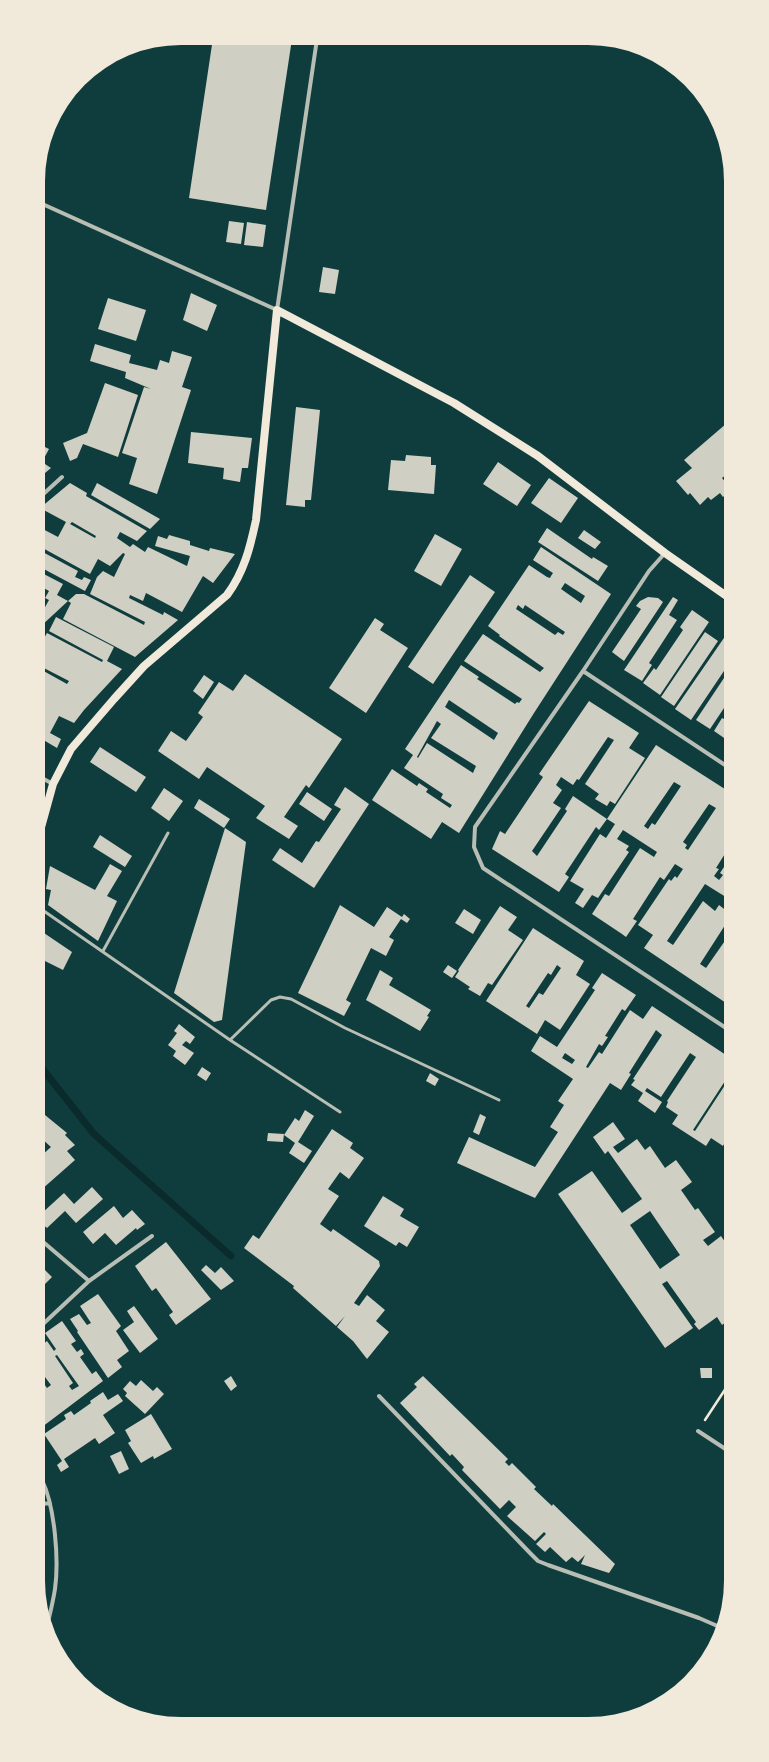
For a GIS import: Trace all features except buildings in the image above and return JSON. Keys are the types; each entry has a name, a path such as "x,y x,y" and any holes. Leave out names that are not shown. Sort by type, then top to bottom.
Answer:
{"main road":[{"path":"45,813 53,784 71,749 144,666 227,595 238,581 249,552 256,520 277,310 454,403 532,452 665,553 724,594"}],"street":[{"path":"45,205 277,310 316,45"},
{"path":"45,493 62,477"},
{"path":"665,553 649,571 476,828 474,847 483,868 724,1027"},
{"path":"583,671 724,764"},
{"path":"45,780 53,784"},
{"path":"45,1322 89,1281 152,1236"},
{"path":"45,1244 89,1281"},
{"path":"379,1396 500,1524 538,1561 699,1618 717,1626"},
{"path":"698,1431 724,1448"},
{"path":"45,1489 50,1503 56,1560 55,1589 50,1614"},
{"path":"45,1504 50,1503"}],"lane":[{"path":"103,951 168,833"},
{"path":"45,912 230,1040 340,1112"},
{"path":"230,1040 271,1000 280,997 291,999 345,1028 500,1100"}],"path":[{"path":"698,1431 724,1391"}],"waterway":[{"path":"45,1072 94,1134 231,1256"}]}
